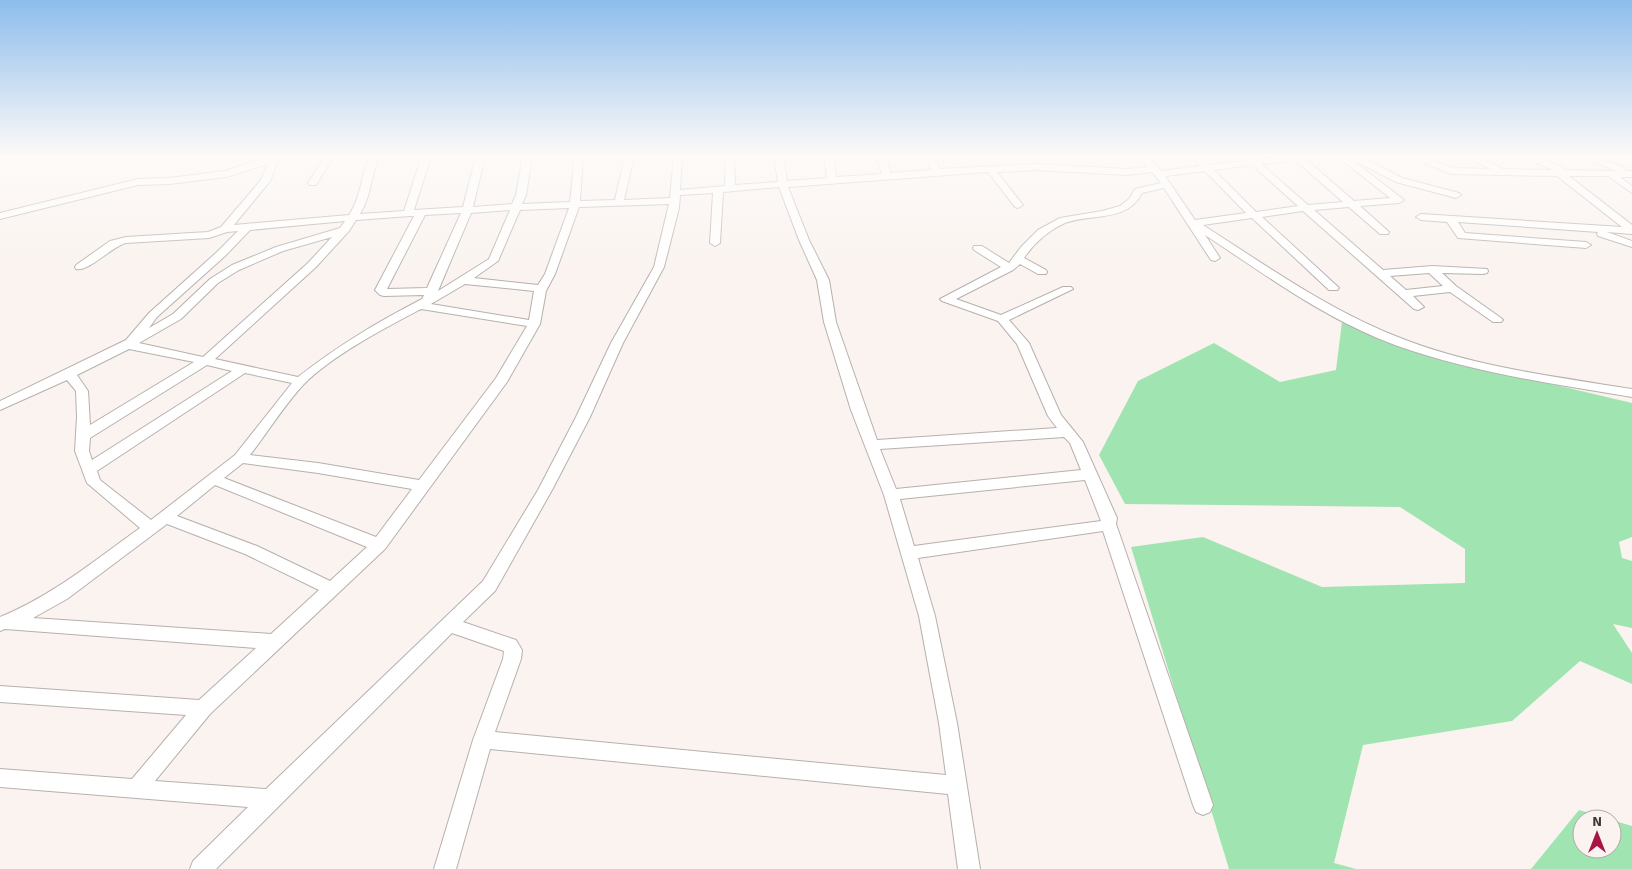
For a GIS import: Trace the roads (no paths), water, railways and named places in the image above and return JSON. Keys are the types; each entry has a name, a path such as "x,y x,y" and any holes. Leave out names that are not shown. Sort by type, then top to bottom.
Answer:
{"street":[{"path":"0,216 79,197"},
{"path":"225,229 251,197"},
{"path":"83,436 207,360 312,265 353,218 363,197"},
{"path":"408,214 414,197"},
{"path":"426,299 467,211 471,197"},
{"path":"2,624 25,614 61,594 151,528 240,458 300,380 375,328 463,280 493,261 520,197"},
{"path":"136,789 203,708 379,545 424,486 502,379 534,324 542,289 550,274 575,204 576,197"},
{"path":"619,202 620,197"},
{"path":"80,267 114,243 126,240 209,235 225,229 353,218 675,197 659,267 648,291 627,323 584,417 545,490 489,586 270,799 202,869"},
{"path":"715,243 718,197"},
{"path":"788,197 804,240 823,280 830,322 858,410 890,495 927,616 948,723 969,869"},
{"path":"1011,197 1018,205"},
{"path":"1136,197 1134,201 1123,208 1103,214 1064,220 1042,232 1009,268 946,299 1002,319 1023,343 1055,416 1076,442 1109,518 1108,524 1203,805"},
{"path":"1174,197 1215,258"},
{"path":"1236,197 1334,288"},
{"path":"1291,197 1418,307"},
{"path":"1342,197 1384,232"},
{"path":"1193,223 1304,208 1398,200 1394,197"},
{"path":"1589,197 1632,230"},
{"path":"421,214 380,290 384,293 426,299 534,324"},
{"path":"1421,217 1574,228 1632,230"},
{"path":"1450,219 1462,236 1586,245"},
{"path":"1193,223 1308,297 1342,316 1399,342 1460,360 1526,376 1632,392"},
{"path":"128,345 153,315 221,254 247,227"},
{"path":"1574,228 1593,231 1632,244"},
{"path":"0,406 70,375 128,345 175,317 220,276 268,252 342,231"},
{"path":"978,248 1009,268"},
{"path":"1018,259 1042,272"},
{"path":"1379,274 1432,269 1483,271"},
{"path":"1432,269 1452,288 1497,320"},
{"path":"463,280 542,289"},
{"path":"1403,294 1452,288"},
{"path":"1002,319 1067,289"},
{"path":"128,345 300,380"},
{"path":"88,469 245,368"},
{"path":"70,375 82,391 84,417 82,451 94,483 151,528"},
{"path":"871,445 1066,432"},
{"path":"240,458 318,468 424,486"},
{"path":"890,495 1091,474"},
{"path":"214,479 379,545"},
{"path":"164,517 251,550 332,589"},
{"path":"908,553 1108,524"},
{"path":"2,624 276,642"},
{"path":"444,869 483,740 512,660 513,650 510,645 450,625"},
{"path":"0,694 203,708"},
{"path":"483,740 957,785"},
{"path":"0,778 270,799"}]}
